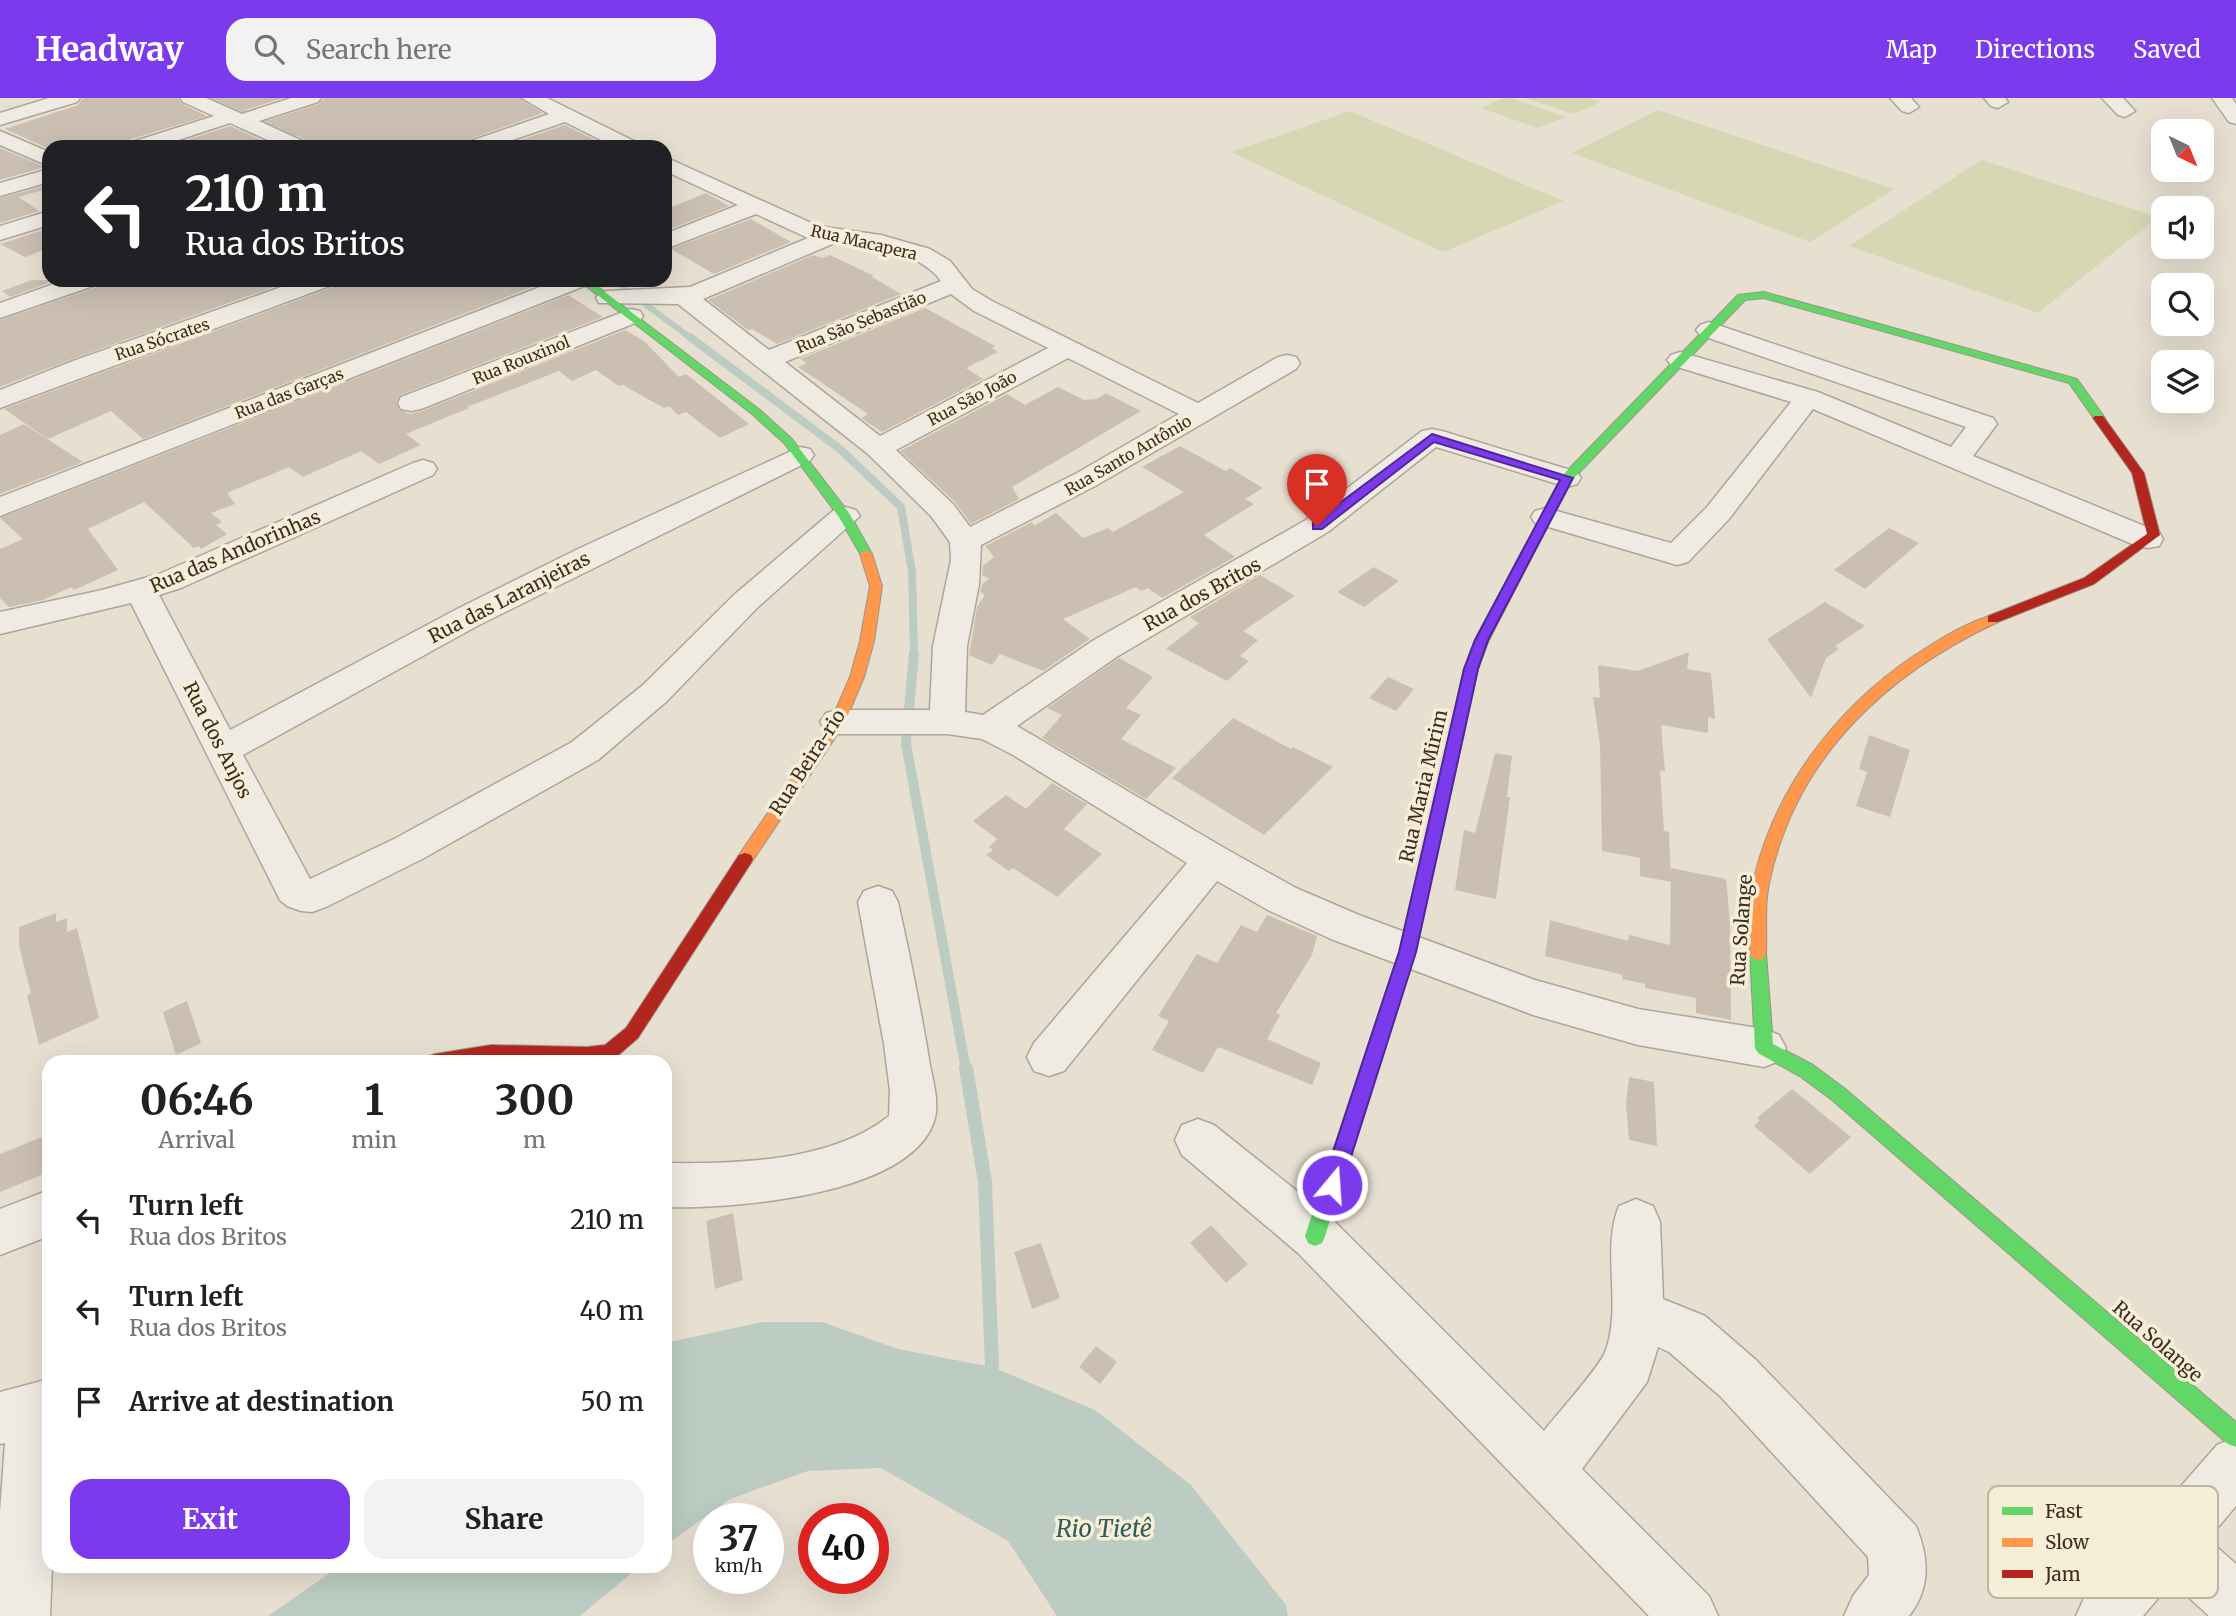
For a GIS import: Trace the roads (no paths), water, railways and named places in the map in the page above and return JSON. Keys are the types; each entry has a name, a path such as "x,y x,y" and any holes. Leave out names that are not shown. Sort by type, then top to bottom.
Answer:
{"street":[{"path":"0,119 70,98"},
{"path":"190,98 246,117 277,140"},
{"path":"162,140 311,98"},
{"path":"531,98 617,140"},
{"path":"2222,98 2236,118"},
{"path":"493,140 566,115"},
{"path":"0,137 42,157"},
{"name":"Rua Macapera","path":"672,166 813,232 881,243 922,254 942,265 963,294 983,306 1199,414"},
{"path":"0,190 42,177"},
{"path":"672,239 755,206"},
{"path":"0,233 42,220"},
{"name":"Rua Rouxinol","path":"411,403 621,303 672,297 832,236"},
{"name":"Rua São Sebastião","path":"768,360 955,284"},
{"path":"0,311 68,287"},
{"name":"Rua Sócrates","path":"0,400 82,367 306,287"},
{"name":"Rua das Garças","path":"0,507 563,287"},
{"name":"Rua Beira-rio","path":"593,287 621,303 756,412 800,455 845,516 871,562 876,586 867,641 857,677 851,722 741,863 652,1006 632,1033 610,1055"},
{"name":"Rua Maria Mirim","path":"1315,1237 1407,952 1471,669 1482,640 1567,478 1742,297 1764,295 2073,382 2138,473 2154,535 2148,539"},
{"path":"672,297 768,360 878,448 943,510 965,541 963,584 950,646 940,722"},
{"path":"1709,330 1983,424 1957,458"},
{"name":"Rua São João","path":"878,448 1066,349"},
{"path":"1680,360 1808,398 2148,539"},
{"name":"Rua Santo Antônio","path":"965,541 1087,480 1287,363"},
{"path":"1546,517 1678,555 1718,513 1808,398"},
{"name":"Rua dos Britos","path":"989,728 1106,648 1317,526 1432,437 1567,478"},
{"name":"Rua das Laranjeiras","path":"222,751 505,598 800,455"},
{"name":"Rua das Andorinhas","path":"0,623 141,591 208,566 423,468"},
{"name":"Rua dos Anjos","path":"141,591 294,889 307,897 320,894 511,795 585,751 655,693 747,601 845,516"},
{"name":"Rua Solange","path":"2148,539 2090,580 1952,637 1894,674 1855,712 1810,766 1779,824 1762,879 1758,976 1764,1048 1807,1071 1838,1094 2236,1436"},
{"path":"851,722 940,722 989,728 1026,746 1212,860 1282,899 1407,952 1533,997 1638,1027 1764,1048"},
{"path":"1049,1057 1212,860"},
{"path":"672,1185 703,1186 772,1180 845,1162 896,1140 906,1130 912,1120 911,1084 878,902"},
{"path":"479,1055 587,1055"},
{"path":"1198,1140 1315,1237 1689,1616"},
{"path":"0,1232 42,1216"},
{"path":"1547,1471 1629,1364 1639,1314 1636,1222"},
{"path":"1639,1314 1687,1334 1738,1378 1896,1546 1898,1584 1873,1616"},
{"path":"21,1616 28,1411"},
{"path":"2217,1486 2236,1464"},
{"path":"2218,1586 2236,1602"},
{"path":"2105,1616 2120,1598"}],"water":[{"name":"Rio Tietê","path":"762,1322 822,1322 898,1349 992,1367 1095,1410 1191,1485 1286,1605 1288,1616 1057,1616 1008,1541 881,1468 808,1471 724,1503 693,1503 693,1526 672,1541 672,1341"},
{"path":"330,1573 632,1573 580,1616 268,1616"}],"waterway":[{"path":"210,98 295,134"},
{"path":"622,287 692,339"},
{"path":"690,337 840,449 901,507 912,572 914,653"},
{"path":"914,653 906,744 966,1070"},
{"path":"966,1068 985,1182 992,1367"}]}
